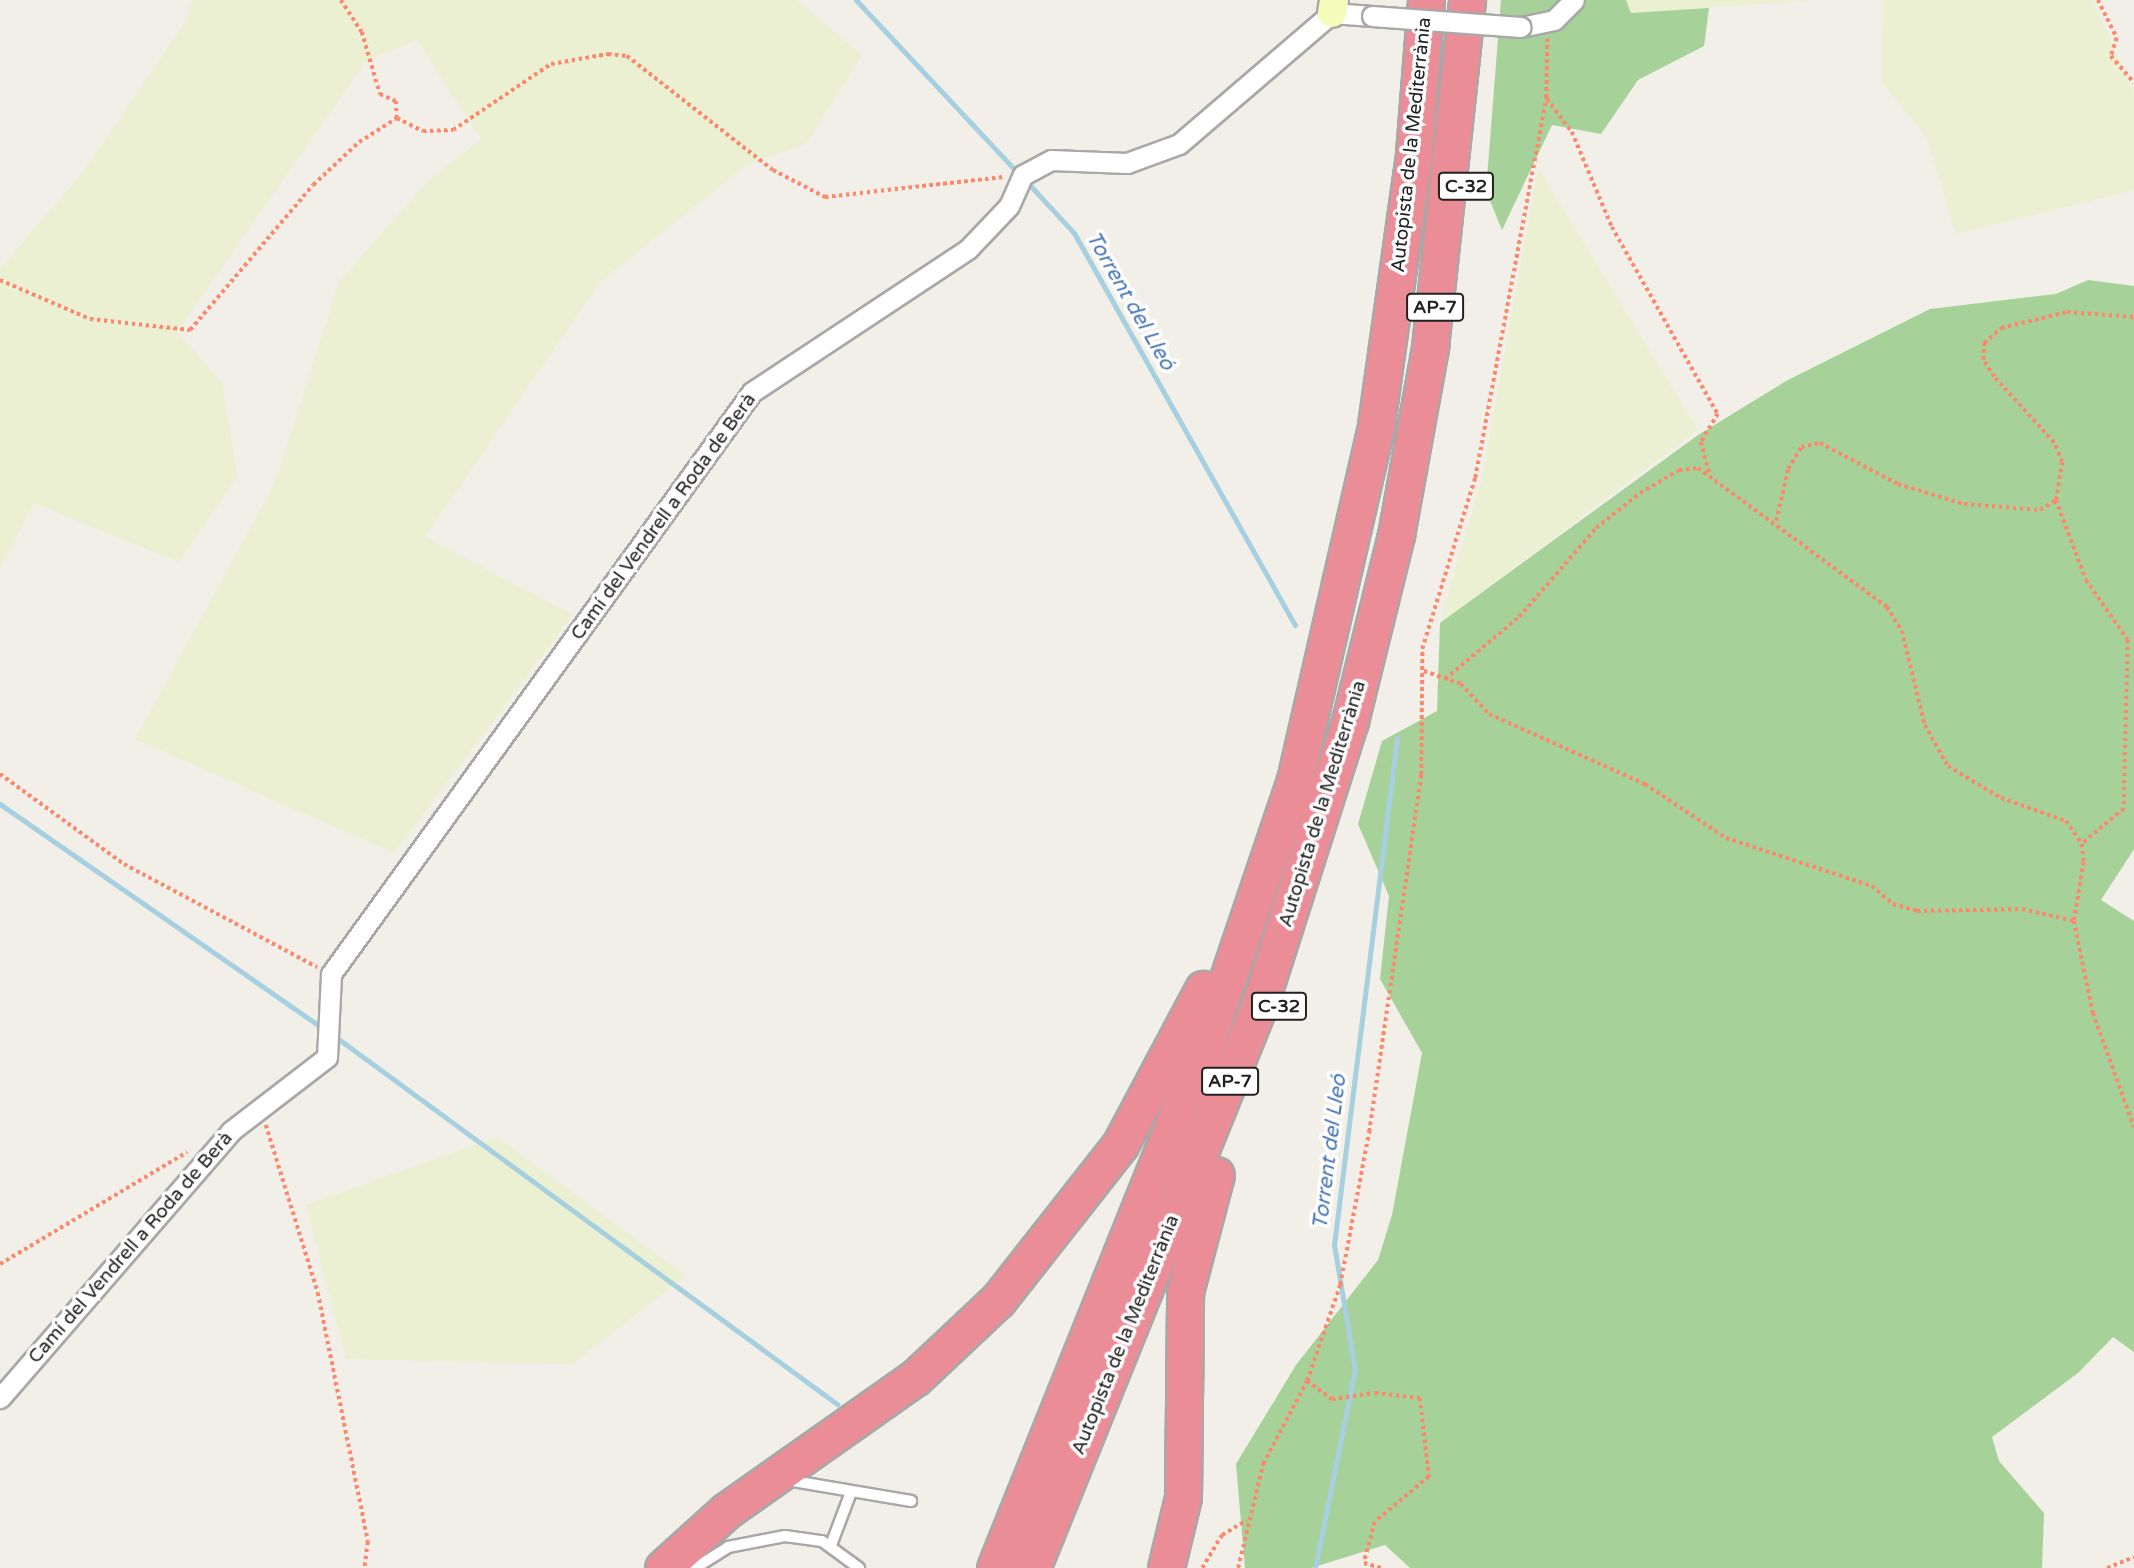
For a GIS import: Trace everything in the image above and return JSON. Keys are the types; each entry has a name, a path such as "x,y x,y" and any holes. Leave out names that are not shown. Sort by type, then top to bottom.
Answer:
{"highway":[{"name":"Autopista de la Mediterrània","path":"995,1568 1239,954 1295,780 1360,512 1391,335 1426,0"},
{"name":"Autopista de la Mediterrània","path":"1032,1568 1260,1003 1350,720 1414,441 1443,253 1467,0"},
{"name":"C-32","path":"1166,1568 1183,1497 1185,1292 1201,1216 1337,834 1394,629 1422,499 1467,209 1461,66"},
{"path":"663,1568 726,1511 916,1377 980,1318 1049,1242 1120,1145 1194,1011 1316,693"}],"street":[{"path":"1023,175 1051,160 1127,163 1179,144 1333,6 1372,16 1521,27 1546,23 1574,0"},
{"name":"Camí del Vendrell a Roda de Berà","path":"0,1398 231,1131 327,1057 331,974 752,392 968,249 1009,206 1023,175"}],"lane":[{"path":"776,1478 911,1501"},
{"path":"831,1545 851,1492"},
{"path":"695,1568 728,1547 770,1536 831,1545 859,1568"}],"path":[{"path":"341,0 362,32 380,94 396,101 397,118"},
{"path":"2098,0 2117,38 2111,57 2134,82"},
{"path":"1238,1568 1263,1464 1307,1381 1340,1285 1369,1132 1421,775 1422,649 1475,478 1546,98 1546,23"},
{"path":"397,118 423,131 453,131 551,64 608,54 628,56 773,170 825,197 1023,175"},
{"path":"1546,98 1572,132 1612,227 1718,414 1701,442 1711,477"},
{"path":"0,280 90,319 190,330 313,185 397,118"},
{"path":"2082,844 2124,809 2128,640 2085,580 2056,500 2062,462 2054,443 1994,377 1983,360 1984,343 2001,328 2067,312 2134,317"},
{"path":"1776,521 1788,469 1801,447 1820,443 1898,484 1964,504 2020,513 2056,500"},
{"path":"1445,679 1518,617 1596,528 1640,493 1679,470 1698,468 1776,521 1887,607 1902,631 1925,725 1948,766 2001,798 2066,821 2082,844 2074,921 2093,1013 2134,1127"},
{"path":"1423,671 1461,684 1489,714 1645,784 1726,838 1872,886 1893,904 1917,911 2022,909 2074,921"},
{"path":"0,774 124,864 331,974"},
{"path":"261,1109 318,1293 368,1542 365,1568"},
{"path":"0,1264 190,1151"},
{"path":"1307,1381 1332,1399 1375,1393 1420,1398 1429,1477 1375,1522 1364,1563 1381,1568"},
{"path":"1202,1568 1222,1535 1248,1520"},
{"path":"2107,1568 2134,1557"}],"green space":[{"path":"192,0 797,0 862,55 806,144 749,163 600,282 425,537 573,615 394,853 135,739 276,481 339,282 426,183 481,139 417,40 366,61 177,332 223,384 237,477 179,562 34,503 0,568 0,269 83,172 186,21"},
{"path":"1501,0 1626,0 1631,13 1709,8 1704,46 1638,80 1601,134 1552,125 1502,230 1486,191"},
{"path":"1626,0 1815,0 1631,13"},
{"path":"1883,0 2093,0 2134,93 2134,190 1956,234 1927,138 1882,82"},
{"path":"1538,168 1698,430 1440,623 1482,478"},
{"path":"2088,280 2134,286 2134,849 2101,900 2134,921 2134,1352 2113,1337 2078,1373 1992,1437 1999,1461 2044,1513 2042,1568 1410,1568 1385,1545 1311,1568 1245,1568 1236,1464 1296,1365 1378,1260 1392,1215 1422,1053 1380,979 1389,896 1358,824 1382,741 1437,711 1440,623 1698,435 1786,381 1930,309 2056,294"},
{"path":"497,1137 686,1276 572,1364 346,1359 306,1205"}],"waterway":[{"name":"Torrent del Lleó","path":"856,0 1019,174"},
{"name":"Torrent del Lleó","path":"1026,181 1074,233 1295,625"},
{"name":"Torrent del Lleó","path":"1315,1568 1355,1370 1334,1245 1397,738"},
{"path":"0,804 325,1030"},
{"path":"333,1035 837,1404"}]}
